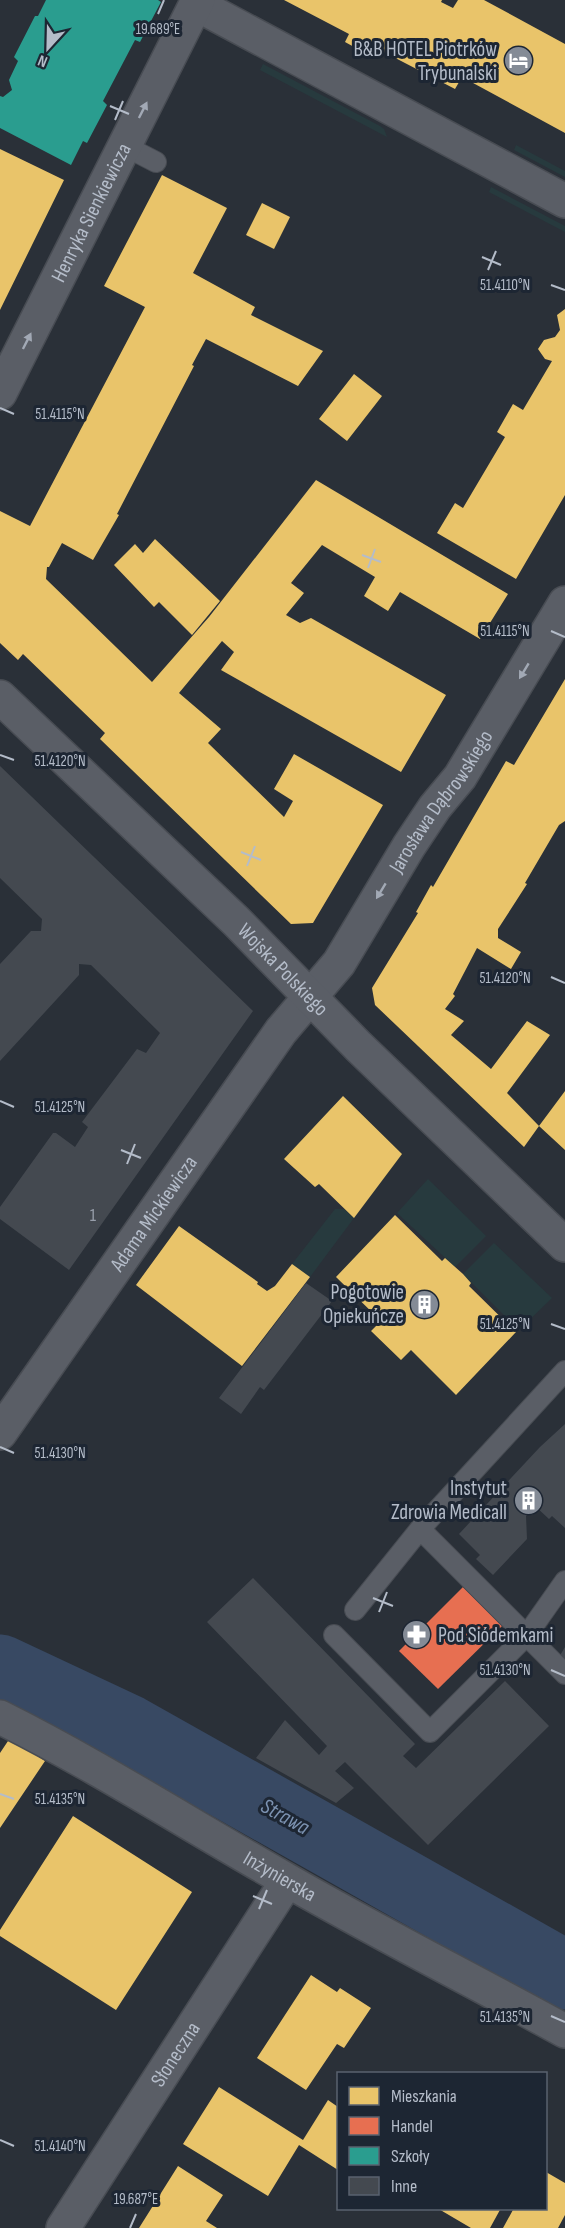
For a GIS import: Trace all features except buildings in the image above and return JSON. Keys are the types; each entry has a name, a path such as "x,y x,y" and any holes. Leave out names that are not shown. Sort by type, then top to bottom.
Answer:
{"street":[{"name":"Henryka Sienkiewicza","path":"0,393 197,2"},
{"path":"197,2 565,201"},
{"name":"Jarosława Dąbrowskiego","path":"310,996 339,963 409,846 435,807 460,777 565,603"},
{"name":"Wojska Polskiego","path":"0,697 236,921 358,1046 565,1245"},
{"name":"Adama Mickiewicza","path":"0,1433 281,1031 310,996"},
{"name":"Inżynierska","path":"0,1717 124,1783 287,1881 565,2031"},
{"name":"Słoneczna","path":"63,2228 287,1881"}],"lane":[{"path":"125,146 156,162"},
{"path":"355,1610 420,1528 565,1371"},
{"path":"420,1528 565,1674"},
{"path":"334,1635 430,1732 527,1635 565,1581"}],"green space":[{"path":"263,64 380,126 387,137 260,70"},
{"path":"516,145 565,171 565,177 514,150"},
{"path":"491,187 565,226 565,232 489,192"},
{"path":"428,1179 486,1236 455,1267 397,1213"},
{"path":"335,1209 344,1209 354,1218 310,1277 292,1264"},
{"path":"494,1243 552,1298 519,1330 463,1274"}],"waterway":[{"name":"Strawa","path":"0,1669 128,1729 565,1975"}],"place":[{"name":"B&B HOTEL Piotrków Trybunalski","path":"518,61"},
{"name":"Pogotowie Opiekuńcze","path":"425,1304"},
{"name":"Instytut Zdrowia Medicall","path":"528,1500"},
{"name":"Pod Siódemkami","path":"417,1635"}]}
